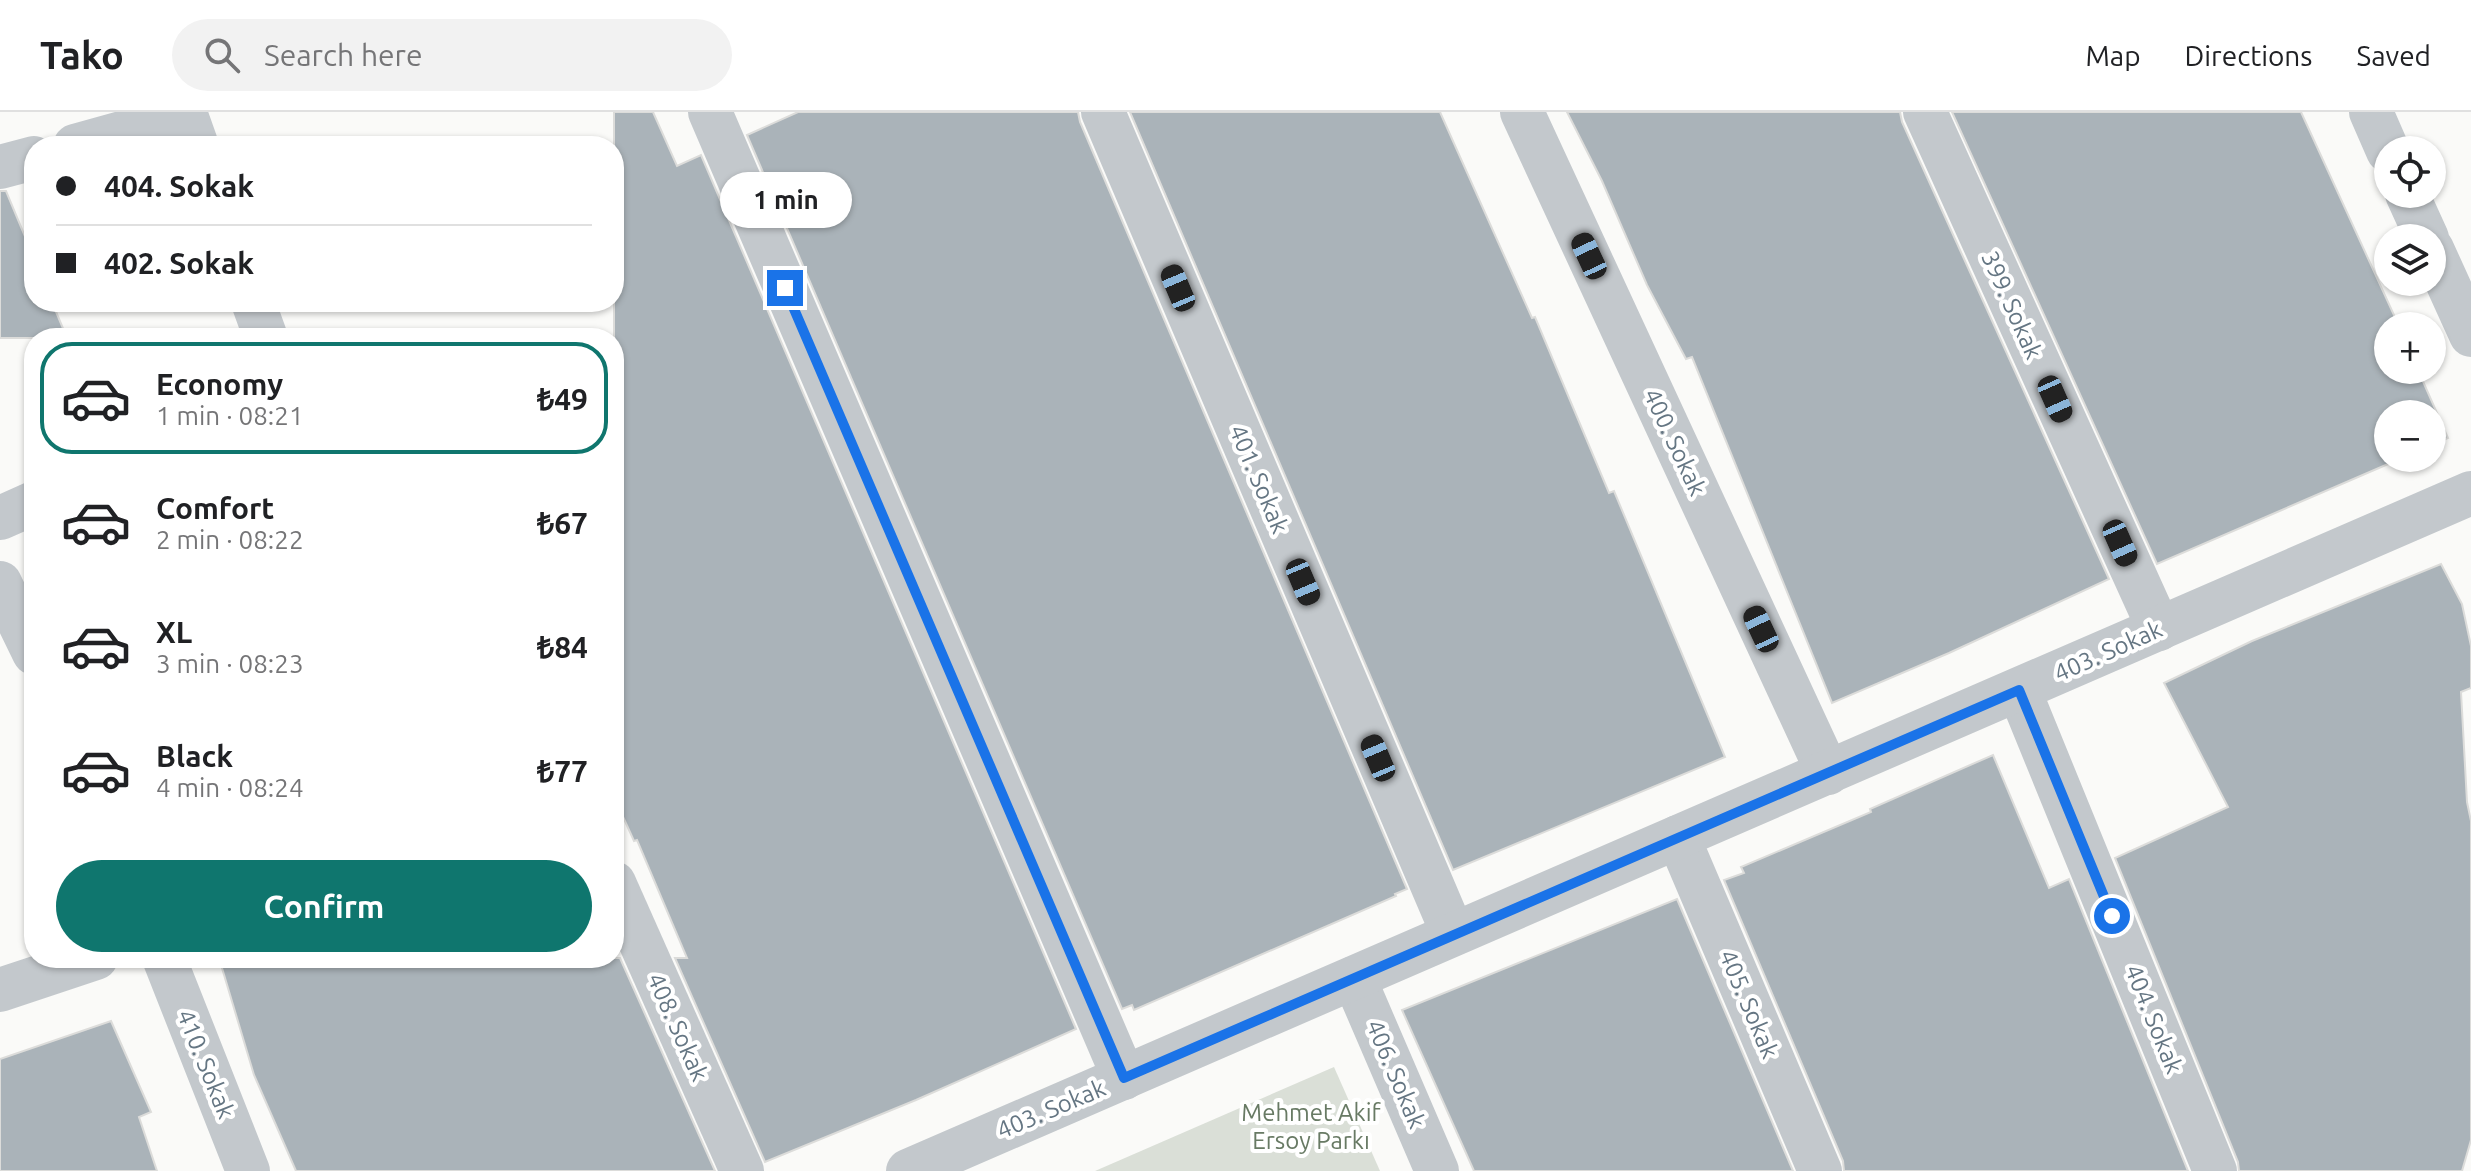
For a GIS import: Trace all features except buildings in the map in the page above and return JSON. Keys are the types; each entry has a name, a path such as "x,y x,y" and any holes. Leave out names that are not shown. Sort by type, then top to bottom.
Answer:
{"street":[{"path":"710,112 1124,1078"},
{"name":"401. Sokak","path":"1103,112 1453,934"},
{"name":"400. Sokak","path":"1522,112 1828,773"},
{"name":"399. Sokak","path":"1925,112 2159,629"},
{"path":"2371,112 2381,136"},
{"path":"111,136 186,115 193,136"},
{"path":"0,167 24,161"},
{"path":"2446,280 2471,335"},
{"name":"403. Sokak","path":"908,1171 2471,493"},
{"path":"0,518 24,507"},
{"path":"0,583 21,647"},
{"name":"404. Sokak","path":"2019,690 2215,1171"},
{"name":"405. Sokak","path":"1678,837 1820,1171"},
{"name":"408. Sokak","path":"624,906 742,1171"},
{"path":"0,990 66,968"},
{"name":"410. Sokak","path":"168,968 248,1171"},
{"name":"406. Sokak","path":"1354,978 1437,1171"}],"green space":[{"name":"Mehmet Akif Ersoy Parkı","path":"1334,1067 1380,1171 1095,1171"}],"route":[{"path":"785,288 1124,1078 2019,690 2112,916"}]}
